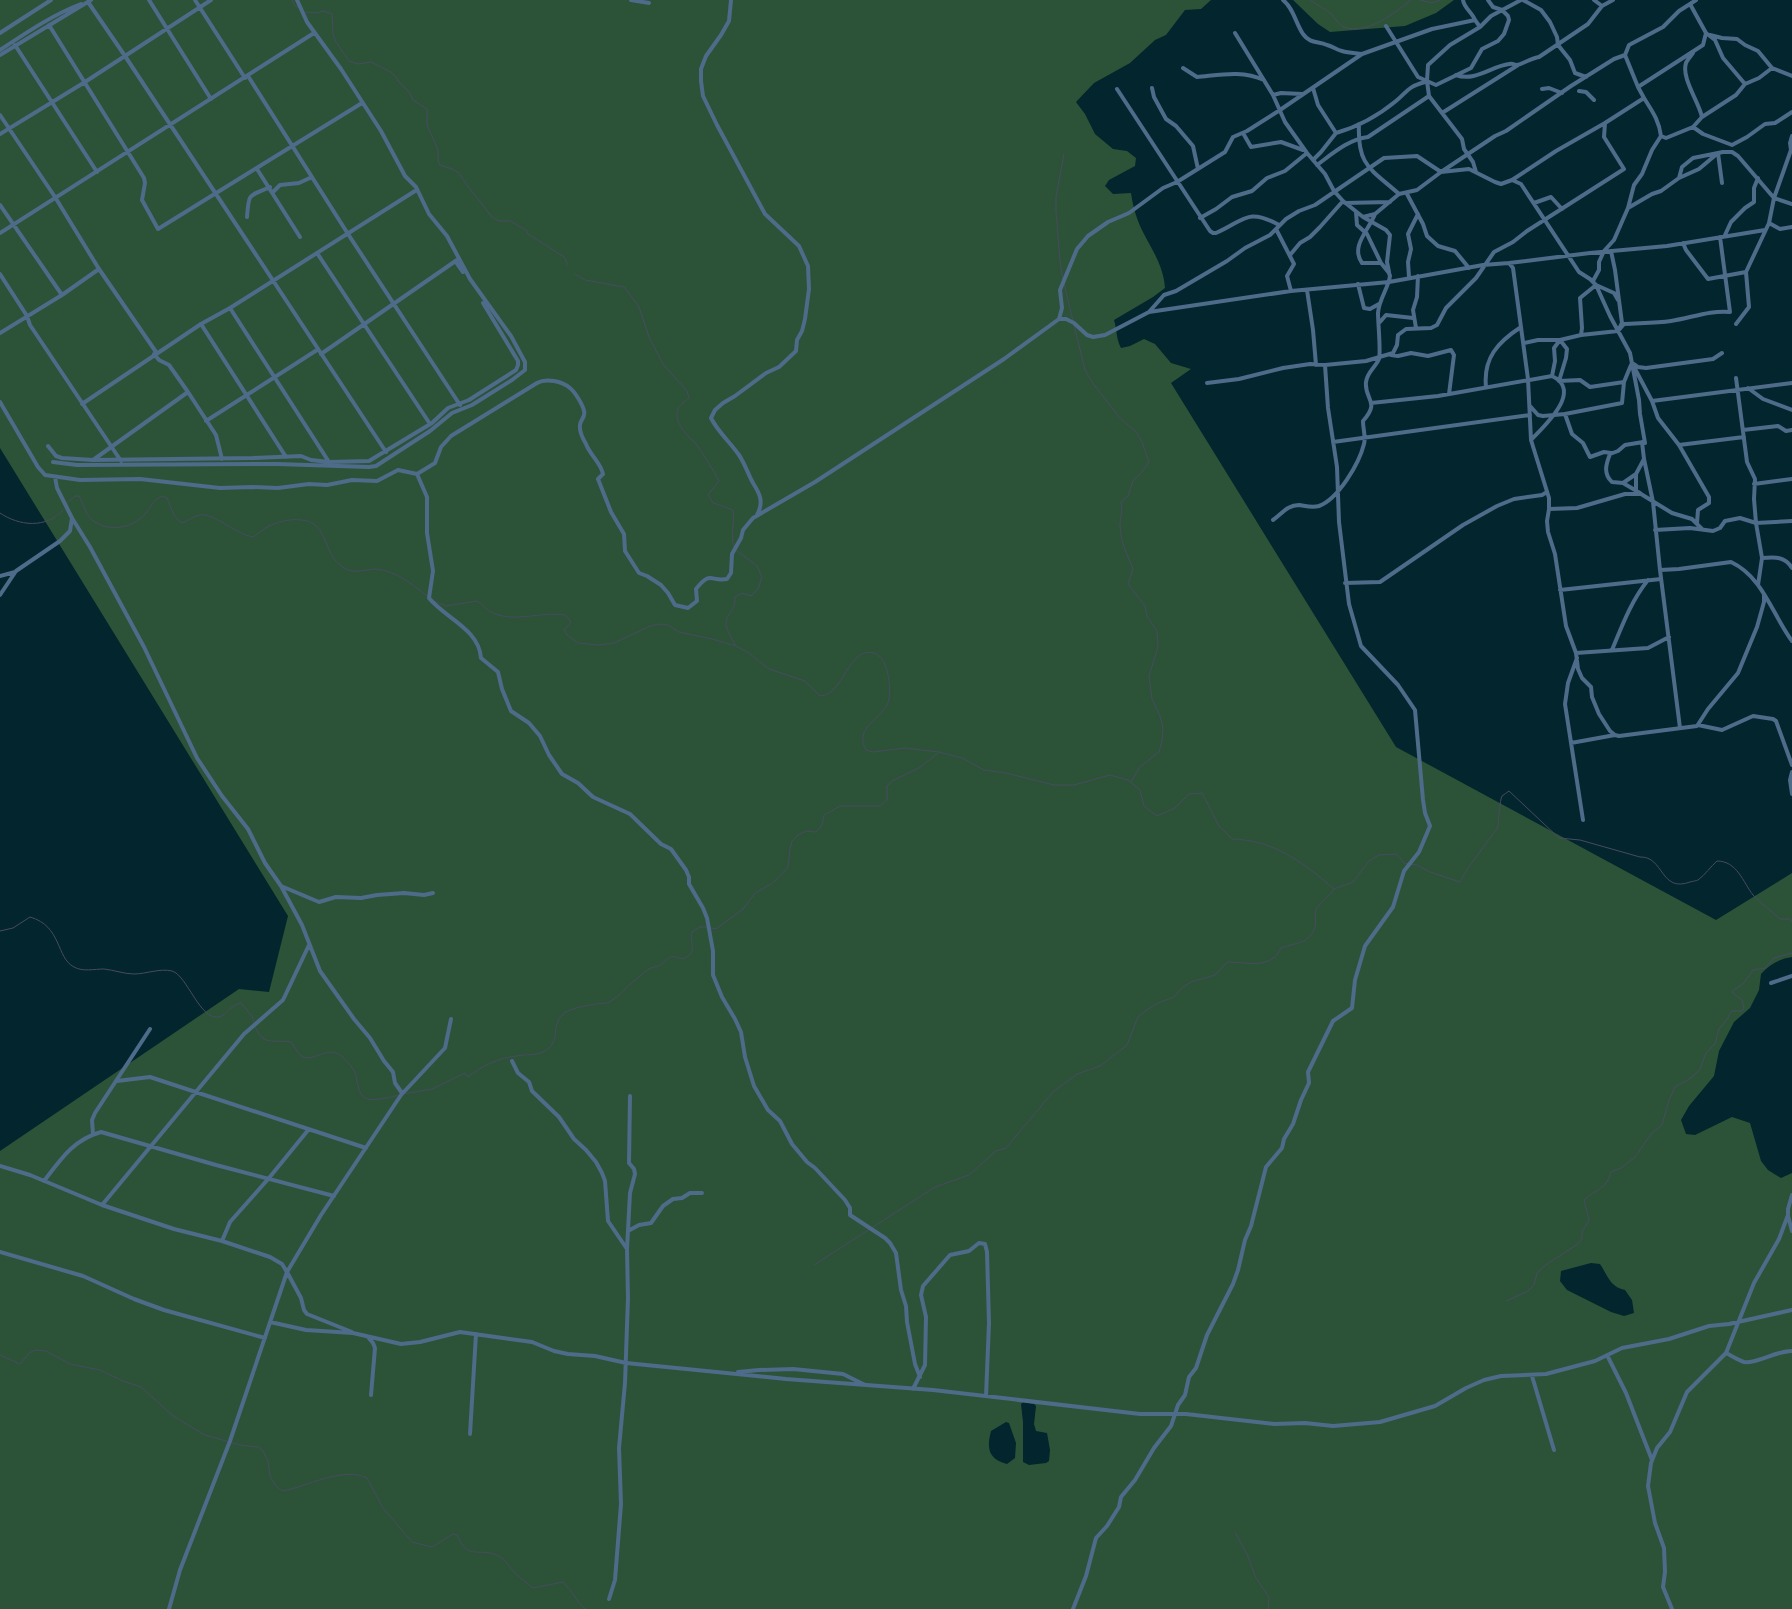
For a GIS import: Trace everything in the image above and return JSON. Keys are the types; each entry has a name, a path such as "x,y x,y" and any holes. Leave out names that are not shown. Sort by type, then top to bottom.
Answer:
{"street":[{"path":"0,33 51,0"},
{"path":"149,0 211,99"},
{"path":"195,0 293,146 462,409"},
{"path":"0,134 85,82 211,0"},
{"path":"48,446 56,456 62,458 122,463 255,464 361,468 376,466 430,431 452,413 472,405 512,380 522,373 526,366 511,336 486,304 456,256 447,236 429,214 416,187 404,176 381,130 341,69 314,33 297,0"},
{"path":"631,0 649,4"},
{"path":"0,402 42,472 46,475 80,480 140,479 220,488 252,486 278,488 309,484 328,485 352,480 377,480 398,470 417,474 435,463 441,447 451,436 545,380 565,385 570,388 585,414 580,422 580,428 588,449 603,470 603,474 598,479 611,512 624,534 625,551 639,573 661,585 675,605 688,608 698,598 696,589 706,578 727,579 731,573 732,554 741,538 743,530 760,510 758,489 739,455 714,426 711,418 715,410 723,403 766,373 779,367 796,351 797,340 805,319 809,289 808,266 799,246 765,214 703,96 700,76 703,64 706,56 725,29 730,16 731,0"},
{"path":"1283,0 1288,4 1303,34 1309,41 1327,44 1341,52 1362,54"},
{"path":"1463,0 1464,4 1473,13 1480,27"},
{"path":"1386,26 1418,77 1436,85 1471,68 1482,49 1498,41 1504,34 1509,20 1508,16 1502,10 1493,7 1488,0"},
{"path":"1476,172 1464,149 1462,139 1429,96 1427,81 1428,65 1450,45 1480,27 1491,16 1522,0 1541,10 1550,22 1557,37 1558,45 1570,60 1575,73 1586,77"},
{"path":"1594,0 1602,6"},
{"path":"1442,113 1530,58 1540,57 1588,24 1602,6 1614,0"},
{"path":"1581,335 1580,298 1595,283 1600,270 1599,262 1604,251 1614,240 1628,208 1634,185 1642,174 1652,150 1661,136 1660,125 1638,87 1625,55 1629,45 1662,27 1679,11 1696,0"},
{"path":"0,55 89,1"},
{"path":"0,50 26,32 67,9 89,1"},
{"path":"89,1 169,126 386,452"},
{"path":"1690,4 1706,33 1715,40 1723,58 1745,84"},
{"path":"756,516 815,482 1004,359 1058,319 1062,308 1060,290 1077,249 1088,236 1108,222 1129,213 1163,188 1177,182 1225,152 1233,137 1280,110 1362,54 1432,29 1475,20"},
{"path":"49,25 145,180 142,200 158,229 362,103"},
{"path":"0,233 314,33"},
{"path":"1235,33 1273,95 1285,122 1334,191 1356,212 1386,230 1390,235 1387,262 1389,282 1379,304 1379,358 1370,370 1366,384 1371,403 1370,414 1363,421 1363,448 1352,471 1338,490 1320,505 1292,506 1284,510 1273,520"},
{"path":"1638,87 1703,45 1706,33"},
{"path":"1706,33 1722,38 1737,39 1758,51 1772,68 1792,76"},
{"path":"15,46 96,172"},
{"path":"1694,52 1686,64 1686,70 1688,85 1698,103 1702,117"},
{"path":"1359,124 1358,138 1363,159 1368,168 1399,194 1407,194 1420,188 1495,136 1506,131 1614,59 1625,55"},
{"path":"1456,75 1462,78 1510,63 1518,65"},
{"path":"1183,68 1197,77 1212,74 1247,74 1264,80"},
{"path":"1661,136 1666,138 1693,127 1702,117 1736,95 1745,84 1759,78 1772,68"},
{"path":"1313,160 1336,132 1359,124 1396,101 1412,86 1427,81"},
{"path":"1152,88 1154,97 1166,119 1176,126 1193,146 1198,169"},
{"path":"1313,88 1318,105 1336,132"},
{"path":"1542,89 1550,88 1562,93"},
{"path":"1117,89 1200,218 1213,233 1222,231 1243,218 1258,216 1277,227 1294,264 1287,276 1291,291"},
{"path":"1579,91 1586,92 1594,100"},
{"path":"1273,95 1281,93 1304,94"},
{"path":"1317,165 1338,149 1358,138 1368,137 1429,96"},
{"path":"1149,312 1164,295 1176,291 1227,261 1244,248 1270,235 1290,216 1315,205 1384,158 1412,155 1422,158 1441,172 1460,169 1476,172 1498,184 1512,180 1644,98"},
{"path":"1693,127 1703,134 1732,145 1765,124 1775,123 1792,112"},
{"path":"0,115 55,197 158,360 170,365 216,435 222,458"},
{"path":"1207,383 1240,379 1283,368 1325,366 1379,358 1395,350 1398,335 1406,328 1431,328 1437,325 1446,308 1476,278 1483,265 1498,249 1513,242 1624,169 1604,137 1605,123"},
{"path":"1243,132 1251,147 1281,142 1306,152"},
{"path":"1736,324 1748,307 1746,272 1764,230 1769,223 1774,198 1792,151 1790,143 1792,136"},
{"path":"1200,218 1232,197 1252,191 1267,178 1285,171 1306,152"},
{"path":"1679,178 1682,167 1692,158 1732,152 1738,156 1774,198 1792,204"},
{"path":"1628,208 1661,191 1679,178 1699,169 1718,153"},
{"path":"1718,153 1722,184"},
{"path":"257,169 300,237"},
{"path":"273,192 280,185 299,183 312,177"},
{"path":"1524,343 1618,332 1624,324 1673,321 1684,317 1720,311 1730,312 1723,236 1731,222 1754,202 1754,188 1758,178"},
{"path":"1512,180 1521,184 1579,272 1614,293 1618,300"},
{"path":"248,218 250,197 254,192 270,187"},
{"path":"82,404 155,353 415,192"},
{"path":"1363,217 1375,214 1399,194"},
{"path":"1407,194 1427,236 1438,246 1455,251 1469,268"},
{"path":"1534,203 1551,197 1562,209"},
{"path":"1290,255 1300,243 1310,237 1344,202 1390,202"},
{"path":"0,205 62,295"},
{"path":"1356,212 1357,225 1366,233 1381,263 1389,273"},
{"path":"1375,214 1366,233 1358,244 1357,250 1361,262 1381,263"},
{"path":"1409,277 1408,262 1411,249 1408,234 1418,214"},
{"path":"1769,223 1780,229 1792,227"},
{"path":"1058,319 1066,319 1074,323 1087,335 1093,337 1105,335 1149,312 1291,291 1389,282 1483,265 1683,243 1764,230"},
{"path":"1683,243 1686,250 1708,279 1746,272"},
{"path":"1611,251 1622,323 1618,332"},
{"path":"317,253 430,424"},
{"path":"321,354 456,262 458,256 456,256"},
{"path":"53,462 77,465 301,456 311,460 329,462 369,461 430,424 448,408 460,404 516,370 518,360 456,262"},
{"path":"1509,263 1513,268 1524,343 1531,440 1547,492 1549,509 1547,527 1554,554 1566,626 1577,655 1578,669 1582,678 1591,686 1591,694 1599,714 1615,735"},
{"path":"0,333 62,295 99,269"},
{"path":"0,274 27,316 30,325 122,463"},
{"path":"1416,328 1413,310 1417,296 1418,276"},
{"path":"1595,283 1630,353 1632,363 1644,442 1644,459 1653,502 1680,728"},
{"path":"1358,284 1364,308 1370,309 1379,304"},
{"path":"1306,290 1313,330 1316,365"},
{"path":"230,308 331,467"},
{"path":"1378,325 1386,315 1414,318"},
{"path":"201,324 286,457"},
{"path":"1486,387 1486,368 1490,357 1501,342 1521,327"},
{"path":"1552,376 1555,361 1554,348 1560,340"},
{"path":"1559,381 1567,349 1560,340"},
{"path":"206,421 317,350"},
{"path":"1390,354 1398,356 1411,353 1428,356 1452,350 1454,355 1449,394"},
{"path":"1632,363 1638,367 1646,368 1713,359 1722,353"},
{"path":"1530,406 1540,416 1565,414 1622,403 1624,382 1632,363"},
{"path":"1632,363 1652,401 1658,418 1679,445 1709,497 1709,503 1698,510 1697,523"},
{"path":"1073,1609 1086,1576 1096,1538 1107,1526 1119,1507 1121,1497 1135,1480 1170,1426 1185,1395 1189,1377 1196,1368 1207,1335 1236,1277 1266,1167 1282,1148 1284,1140 1293,1124 1300,1100 1309,1083 1308,1072 1316,1060 1328,1029 1334,1021 1352,1008 1359,964 1365,946 1393,907 1404,871 1419,852 1430,826 1423,800 1415,710 1398,685 1362,646 1349,604 1339,522 1337,468 1325,366"},
{"path":"1371,403 1449,394 1552,376 1561,385 1563,396 1561,404 1555,415 1531,440"},
{"path":"1736,378 1747,462 1753,472 1756,523 1762,558 1758,585"},
{"path":"1559,381 1580,380 1590,387 1624,382"},
{"path":"1652,401 1792,383"},
{"path":"1748,388 1763,399 1792,410"},
{"path":"93,460 188,392"},
{"path":"1565,414 1572,434 1583,443 1590,457 1604,452 1612,453 1618,451 1625,445 1644,442"},
{"path":"1333,442 1530,415"},
{"path":"1743,430 1778,426 1786,431 1792,430"},
{"path":"1679,445 1744,437"},
{"path":"1612,453 1608,457 1606,475 1612,482 1623,483 1672,513 1692,519 1702,530"},
{"path":"253,458 255,464"},
{"path":"1623,483 1636,474 1644,459"},
{"path":"342,462 342,467"},
{"path":"417,474 427,497 427,534 433,571 430,598 440,609 474,637 480,647 482,658 498,672 502,689 511,711 529,723 540,736 562,774 578,783 594,797 630,814 662,844 671,849 686,870 689,884 704,908 713,951 714,975 722,998 741,1032 744,1057 754,1086 768,1110 780,1121 792,1144 845,1200 850,1208 850,1215 885,1238 894,1251 906,1306 906,1322 920,1376"},
{"path":"1636,474 1636,490"},
{"path":"55,477 57,488 72,518 90,547 144,647 197,758 222,796 248,829 302,925 320,971 393,1072 395,1083 402,1093"},
{"path":"1754,484 1792,479"},
{"path":"1346,583 1380,582 1463,525 1496,506 1514,499 1542,495 1547,492"},
{"path":"1549,509 1577,508 1625,494 1641,494"},
{"path":"0,576 16,571 68,535 72,518"},
{"path":"1655,530 1690,528 1716,530 1725,521 1737,518 1743,518 1756,523 1792,521"},
{"path":"1762,558 1780,558 1789,562 1792,568"},
{"path":"1660,570 1679,570 1731,562 1747,572 1758,585 1792,641"},
{"path":"0,595 16,571"},
{"path":"1560,590 1661,579"},
{"path":"1612,650 1638,592 1648,580"},
{"path":"1698,725 1708,709 1738,673 1757,627 1764,595"},
{"path":"1577,655 1612,650 1648,648 1670,637"},
{"path":"1577,655 1568,683 1565,704 1583,820"},
{"path":"1571,743 1615,735 1698,725 1722,730 1753,716 1776,721 1792,766"},
{"path":"1792,772 1790,780 1792,794"},
{"path":"281,886 319,902 336,897 361,898 404,893 424,895 433,893"},
{"path":"102,1205 244,1034 283,1000 309,945"},
{"path":"1770,982 1792,976"},
{"path":"169,1609 180,1570 200,1514 230,1441 287,1272 334,1196 402,1093 445,1048 451,1019"},
{"path":"93,1134 92,1120 150,1029"},
{"path":"512,1062 518,1073 529,1082 532,1091 560,1118 574,1139 596,1162 605,1181 608,1221 627,1249"},
{"path":"117,1081 146,1076 366,1148"},
{"path":"609,1599 615,1580 619,1540 621,1504 619,1448 626,1362 627,1249 630,1193 635,1174 634,1169 628,1163 630,1096"},
{"path":"222,1241 230,1222 309,1129"},
{"path":"44,1181 70,1149 93,1134 101,1132 334,1196"},
{"path":"0,1166 44,1181 102,1205 174,1229 222,1241 276,1259 287,1272 307,1314 353,1333"},
{"path":"628,1231 640,1225 651,1223 663,1206 675,1198 682,1198 690,1193 702,1193"},
{"path":"1792,1195 1788,1209 1792,1231"},
{"path":"1672,1609 1663,1587 1665,1572 1664,1548 1655,1523 1648,1486 1652,1460 1657,1448 1670,1432 1687,1392 1726,1353 1754,1283 1779,1239 1788,1215"},
{"path":"913,1389 925,1365 926,1317 921,1293 923,1286 950,1255 969,1251 978,1244 983,1243 987,1252 989,1323 986,1396"},
{"path":"0,1252 83,1276 134,1299 172,1312 265,1338"},
{"path":"270,1322 306,1330 353,1333 401,1344 410,1344 460,1332 532,1342 554,1351 568,1354 595,1356 626,1362 986,1396 1140,1414 1186,1414 1274,1424 1305,1423 1333,1426 1380,1422 1435,1406 1484,1380 1501,1376 1532,1376 1587,1364 1622,1348 1669,1339 1709,1326 1729,1324 1792,1310"},
{"path":"470,1434 476,1334"},
{"path":"367,1336 375,1348 371,1395"},
{"path":"1726,1353 1740,1360 1752,1362 1777,1352 1792,1351"},
{"path":"1607,1355 1626,1392 1652,1460"},
{"path":"731,1373 793,1369 843,1374 866,1386"},
{"path":"1532,1376 1554,1450"}],"green space":[{"path":"0,0 1211,0 1201,9 1185,10 1166,35 1155,40 1130,63 1094,83 1076,102 1085,114 1095,134 1113,149 1127,151 1136,158 1135,166 1109,180 1105,186 1113,194 1131,193 1137,219 1163,274 1165,288 1114,320 1121,348 1144,339 1155,344 1171,363 1191,369 1171,383 1396,747 1716,920 1792,873 1792,957 1775,963 1761,974 1759,990 1750,1008 1734,1022 1719,1051 1714,1076 1689,1106 1681,1120 1686,1134 1695,1135 1732,1117 1750,1123 1761,1161 1768,1170 1781,1178 1792,1173 1792,1609 0,1609 0,1151 239,989 269,992 288,916 0,448","holes":["1591,1263 1600,1264 1613,1284 1625,1290 1632,1300 1634,1313 1624,1316 1611,1312 1567,1290 1560,1281 1561,1271","1023,1402 1036,1406 1034,1424 1036,1431 1047,1433 1050,1450 1049,1461 1046,1463 1029,1465 1023,1462 1021,1404","1006,1422 1009,1423 1016,1443 1015,1458 1007,1464 1000,1462 990,1452 991,1431"]},
{"path":"1293,0 1454,0 1436,13 1405,26 1330,32 1318,24"}],"waterway":[{"path":"292,0 295,6 300,8"},
{"path":"1310,0 1330,13 1342,26 1353,29 1371,26 1397,11 1411,0"},
{"path":"1420,0 1432,3 1440,0"},
{"path":"305,12 317,13 323,11 332,14 333,34 349,61 358,64 371,62 391,72 410,93 413,100 427,109 427,125 438,150 440,165 459,173 492,217 499,221 510,221 526,230 528,234 564,257 568,265"},
{"path":"1063,280 1056,197 1064,154"},
{"path":"575,274 585,280 624,287 639,307 649,337 663,364 687,391 689,398 679,407 677,418 681,428 699,448 719,481 708,495 713,503 733,510 732,538 734,547"},
{"path":"1064,283 1073,321"},
{"path":"1074,325 1085,370 1119,417 1136,432 1142,442 1149,462 1133,481 1128,496 1121,502 1120,526 1123,543 1133,569 1128,584 1145,606 1147,616 1157,631 1158,647 1149,676 1152,699 1163,728 1159,752 1140,767 1131,782"},
{"path":"67,503 75,496 79,496 92,520 98,524 111,527 132,524 146,513 155,501 162,496 167,498 174,515 182,523 197,516 205,515 253,537 267,527 282,521 304,520 317,526 333,557 341,566 357,571 376,569 390,572 410,583 427,596"},
{"path":"0,513 15,521 32,524 49,520 63,510"},
{"path":"735,645 726,626 735,597 742,593 751,596 758,589 762,577 757,566 736,550"},
{"path":"434,601 446,606 477,601 493,613 511,617 547,614 565,615 571,622 564,630 568,636 578,643 598,645 614,643 648,627 658,624 668,625 679,632 736,646 749,653 769,669 805,681 820,696 828,694 835,688 858,657 865,653 874,653 879,656 886,668 890,693 887,705 865,731 863,743 866,750 873,752 905,748 939,752 962,758 984,770 1006,773 1054,785 1074,785 1110,775 1128,780 1140,790 1144,806 1157,816 1175,808 1189,794 1202,793 1219,826 1232,839 1247,840 1275,848 1300,862 1334,889 1353,882 1369,861 1379,855 1397,854 1404,863 1417,865 1430,872 1460,882 1498,827 1501,798 1509,791 1559,838 1580,840 1648,858 1673,883 1680,884 1698,880 1717,861 1730,864 1739,873 1759,901 1780,919 1790,919 1792,922"},
{"path":"711,928 716,929 743,909 755,893 777,879 788,867 792,841 798,835 806,831 816,832 822,825 824,815 840,806 880,806 887,800 887,786 892,781 919,768 938,753"},
{"path":"814,1265 935,1187 969,1175 996,1151 1006,1148 1053,1092 1077,1074 1100,1066 1127,1045 1138,1017 1145,1011 1158,1003 1174,997 1183,987 1191,982 1215,975 1227,962 1265,962 1277,955 1281,948 1304,941 1315,928 1316,910 1334,889"},
{"path":"0,931 13,928 30,917 48,927 64,957 74,967 134,974 163,970 172,971 178,974 200,1005 212,1016 222,1016 241,1003 252,1016 254,1023"},
{"path":"403,1094 432,1089 465,1073 468,1077 479,1069 503,1059 543,1052 552,1044 556,1026 564,1013 577,1008 609,1002 649,969 660,965 670,957 683,959 688,956 692,951 692,932 700,927 707,927"},
{"path":"1506,1301 1528,1291 1534,1285 1537,1273 1547,1264 1578,1244 1589,1220 1584,1200 1607,1182 1611,1172 1621,1168 1635,1157 1651,1134 1662,1125 1675,1087 1691,1078 1700,1069 1706,1053 1715,1044 1719,1029 1730,1013 1732,1011 1742,1011 1744,1008 1742,1000 1732,991 1743,984 1753,970 1765,968 1774,958 1792,953"},
{"path":"255,1026 258,1033 265,1040 291,1042 300,1055 304,1057 309,1058 330,1052 340,1055 354,1070 359,1090 365,1098 377,1099 399,1095"},
{"path":"0,1355 20,1364 29,1353 35,1350 46,1351 70,1364 100,1370 141,1387 173,1416 205,1435 240,1445 258,1447 263,1451 268,1461 270,1476 276,1486 282,1491 324,1478 347,1474 367,1478 383,1508 412,1542 432,1547 453,1534 457,1535 466,1549 494,1554 502,1558 515,1573 533,1588 563,1582 585,1609"},
{"path":"1235,1532 1247,1554 1256,1578 1269,1597 1268,1609"}]}
